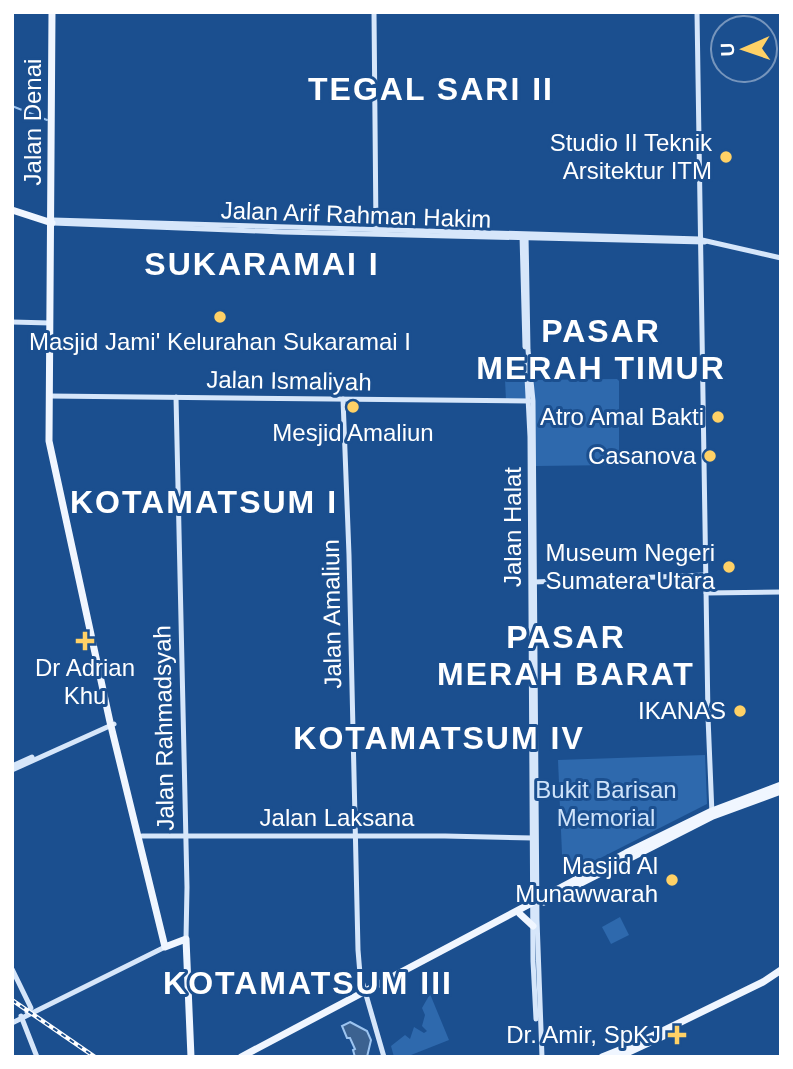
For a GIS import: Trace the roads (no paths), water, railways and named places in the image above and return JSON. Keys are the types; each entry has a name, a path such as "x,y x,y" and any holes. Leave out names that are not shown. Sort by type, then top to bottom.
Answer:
{"main road":[{"name":"Jalan Denai","path":"52,16 49,396 51,454 112,723"},
{"name":"Jalan Arif Rahman Hakim","path":"12,209 51,223"},
{"path":"112,723 167,946"},
{"path":"112,723 167,946"},
{"path":"251,1057 601,869 712,813 781,785"},
{"path":"712,813 781,791"},
{"path":"241,1057 535,904"},
{"path":"520,914 533,926"},
{"path":"167,946 186,939"},
{"name":"Jalan Rahmadsyah","path":"186,939 191,1057"},
{"path":"618,1057 646,1045 781,973"},
{"path":"602,1057 729,1001"}],"street":[{"path":"374,12 378,231"},
{"path":"697,12 712,813"},
{"name":"Jalan Arif Rahman Hakim","path":"51,223 702,242 781,258"},
{"name":"Jalan Halat","path":"524,237 523,314 529,401 533,582 535,904"},
{"name":"Jalan Halat","path":"524,237 528,350 533,401 535,904"},
{"path":"12,322 50,323"},
{"name":"Jalan Ismaliyah","path":"49,396 529,401"},
{"name":"Jalan Rahmadsyah","path":"176,397 186,939"},
{"name":"Jalan Amaliun","path":"343,400 358,950 360,974 384,1057"},
{"path":"533,582 706,575"},
{"path":"706,593 781,592"},
{"path":"12,768 112,723"},
{"name":"Jalan Laksana","path":"142,836 533,838"},
{"path":"535,904 533,926 540,1057"},
{"path":"535,904 540,1057"},
{"path":"12,1021 167,946"},
{"path":"12,969 31,1009 21,1017"},
{"path":"21,1017 37,1057"}],"waterway":[{"path":"12,106 47,120"}],"railway":[{"path":"12,1000 95,1057"}],"place":[{"name":"Studio II Teknik Arsitektur ITM","path":"726,157"},
{"name":"Masjid Jami' Kelurahan Sukaramai I","path":"220,317"},
{"name":"Mesjid Amaliun","path":"353,407"},
{"name":"Atro Amal Bakti","path":"718,417"},
{"name":"Casanova","path":"710,456"},
{"name":"Museum Negeri Sumatera Utara","path":"729,567"},
{"name":"Dr Adrian Khu","path":"85,641"},
{"name":"IKANAS","path":"740,711"},
{"name":"Masjid Al Munawwarah","path":"672,880"},
{"name":"Dr. Amir, SpKJ","path":"677,1035"}],"district":[{"name":"TEGAL SARI II","path":"431,89"},
{"name":"SUKARAMAI I","path":"262,264"},
{"name":"PASAR MERAH TIMUR","path":"601,350"},
{"name":"KOTAMATSUM I","path":"204,502"},
{"name":"PASAR MERAH BARAT","path":"566,656"},
{"name":"KOTAMATSUM IV","path":"439,738"},
{"name":"KOTAMATSUM III","path":"308,983"}],"park label":[{"name":"Bukit Barisan Memorial","path":"606,804"}]}
